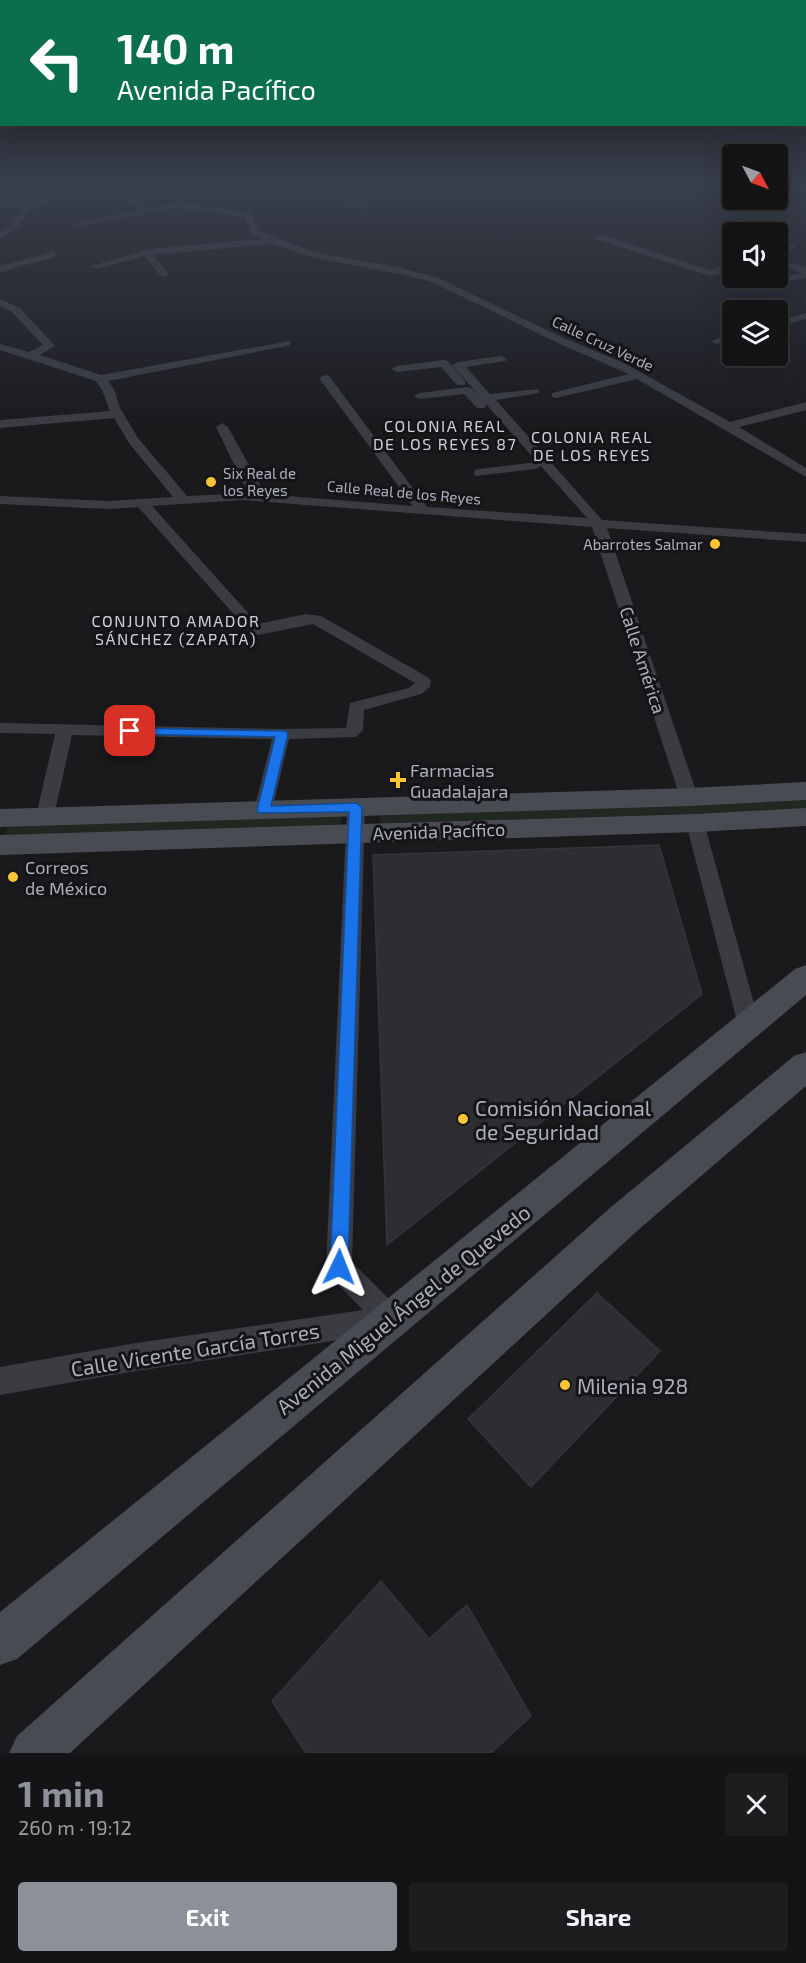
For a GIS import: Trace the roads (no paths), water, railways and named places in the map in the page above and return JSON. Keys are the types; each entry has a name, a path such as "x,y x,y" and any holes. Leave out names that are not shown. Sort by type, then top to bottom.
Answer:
{"main road":[{"name":"Avenida Pacífico","path":"692,810 806,791"},
{"name":"Avenida Pacífico","path":"0,818 263,810 355,821"},
{"name":"Avenida Pacífico","path":"0,845 355,821 692,810 806,817"},
{"name":"Avenida Miguel Ángel de Quevedo","path":"0,1642 806,977"},
{"path":"34,1753 624,1219 806,1066"}],"street":[{"path":"0,269 19,264"},
{"path":"96,266 105,264"},
{"path":"156,264 164,274"},
{"name":"Calle Cruz Verde","path":"363,264 435,280 639,375 806,473"},
{"path":"682,264 710,273"},
{"path":"788,265 806,273"},
{"path":"684,276 722,270"},
{"path":"788,278 806,273"},
{"path":"0,302 16,310 50,346 30,356"},
{"path":"788,321 806,316"},
{"path":"716,341 722,340"},
{"path":"0,347 100,379 286,343"},
{"path":"501,359 458,365 598,523"},
{"path":"397,369 444,363 572,510 570,521"},
{"path":"556,395 639,375"},
{"path":"325,378 423,511"},
{"path":"100,379 108,389 117,414 133,440 183,500"},
{"path":"420,396 467,390"},
{"path":"488,398 535,391"},
{"path":"729,426 806,406"},
{"path":"0,424 117,414"},
{"path":"222,426 253,485 256,496"},
{"path":"480,473 535,465"},
{"name":"Calle Real de los Reyes","path":"0,500 110,505 256,496 423,511 806,538"},
{"path":"0,728 282,734 353,732 356,706 415,691 422,687 423,681 316,619 306,619 258,630 141,502"},
{"name":"Calle América","path":"598,523 692,810 749,1025"},
{"path":"45,816 65,730"},
{"path":"263,810 282,734"},
{"path":"355,821 339,1267 391,1319"},
{"name":"Calle Vicente García Torres","path":"0,1381 130,1358 391,1319"}],"place":[{"name":"Six Real de los Reyes","path":"211,482"},
{"name":"Abarrotes Salmar","path":"715,544"},
{"name":"Farmacias Guadalajara","path":"398,780"},
{"name":"Correos de México","path":"13,877"},
{"name":"Comisión Nacional de Seguridad","path":"463,1119"},
{"name":"Milenia 928","path":"565,1385"}],"district":[{"name":"COLONIA REAL DE LOS REYES 87","path":"445,434"},
{"name":"COLONIA REAL DE LOS REYES","path":"592,445"},
{"name":"CONJUNTO AMADOR SÁNCHEZ (ZAPATA)","path":"176,629"}]}
